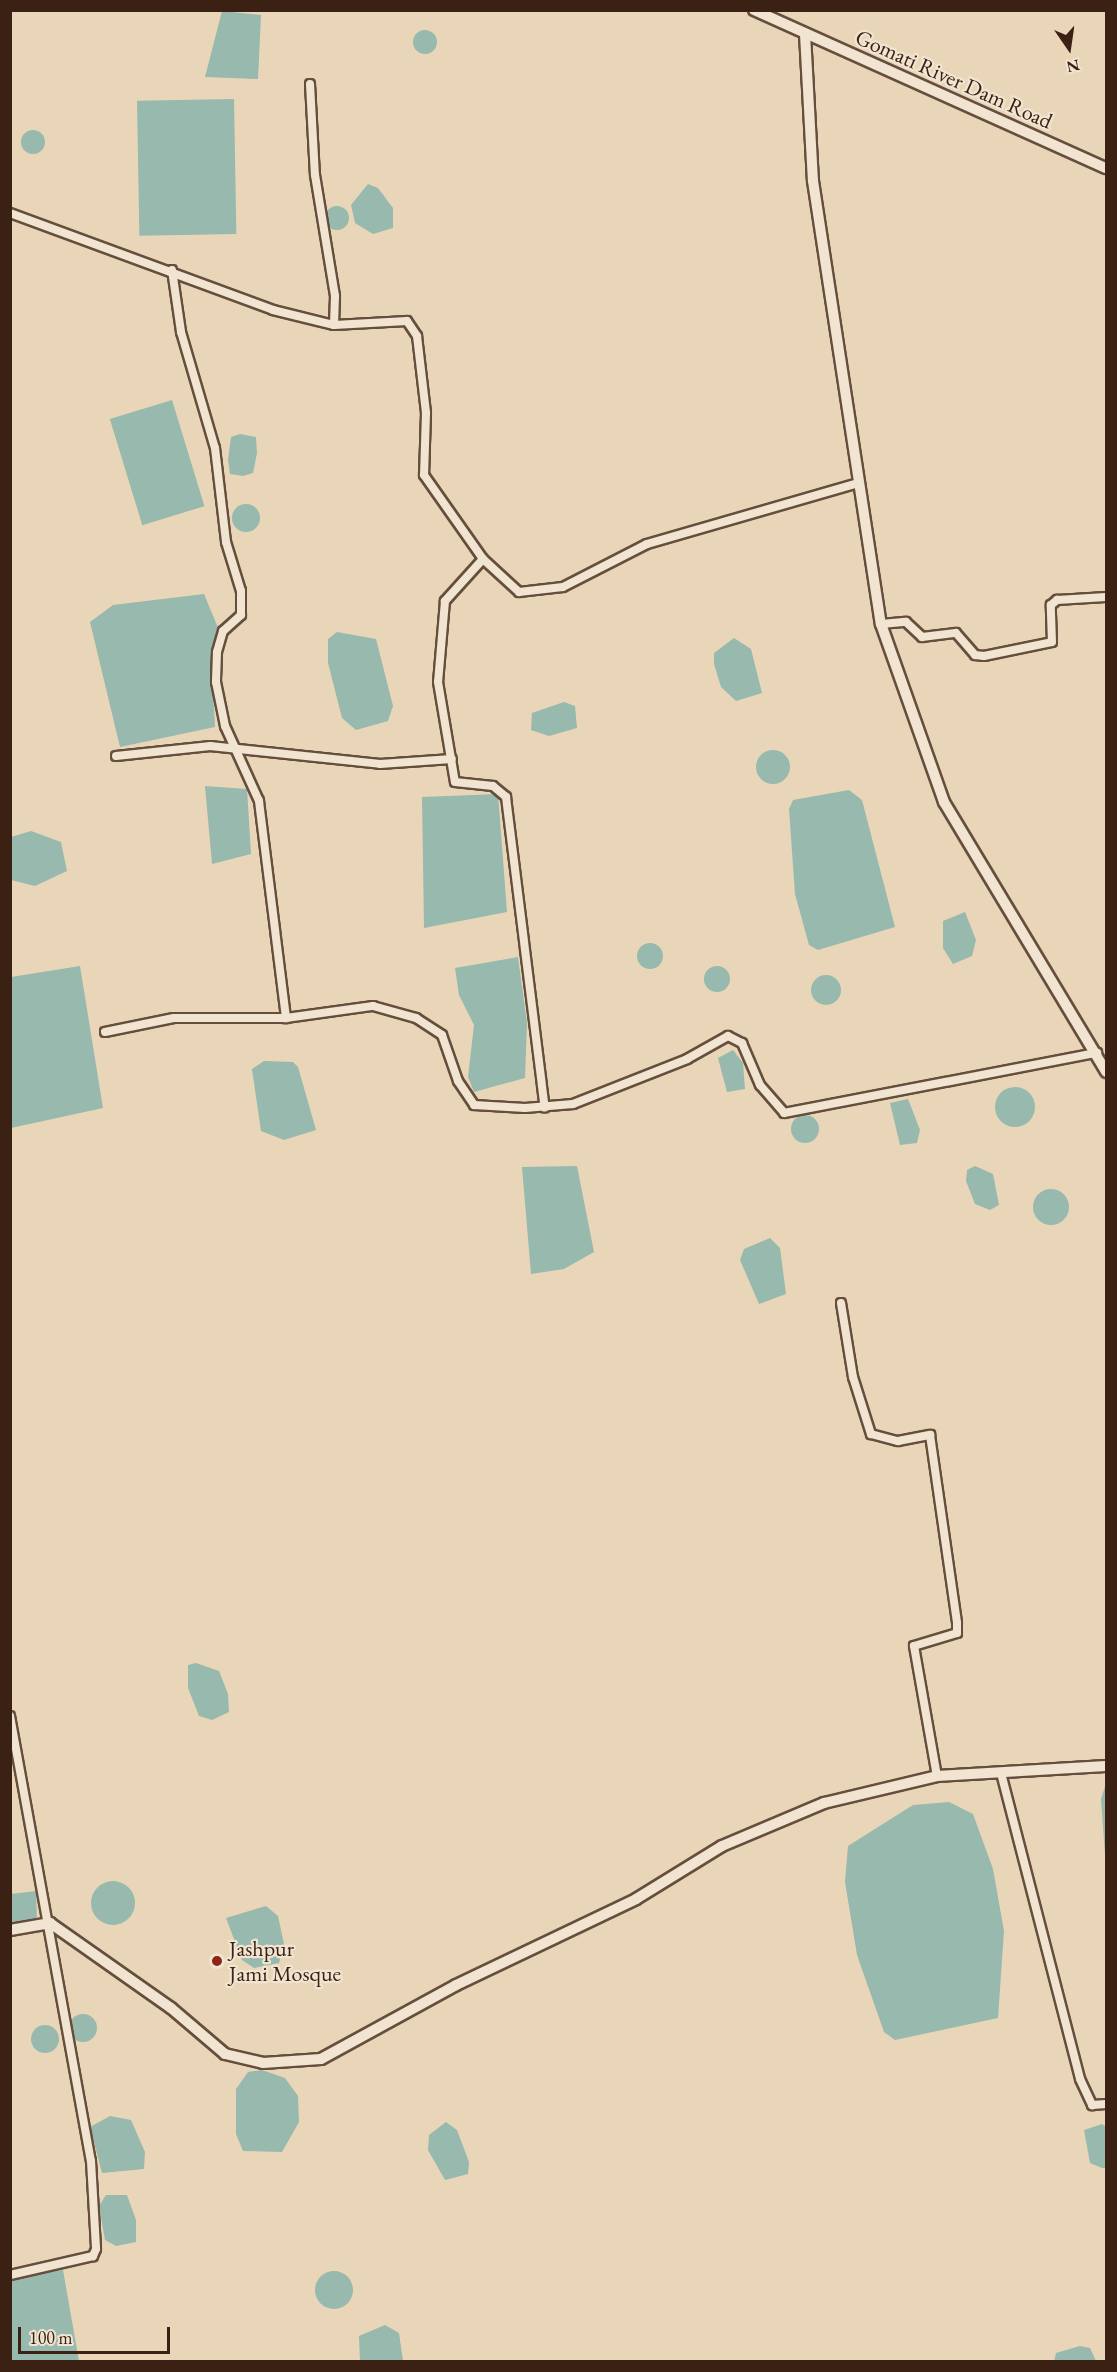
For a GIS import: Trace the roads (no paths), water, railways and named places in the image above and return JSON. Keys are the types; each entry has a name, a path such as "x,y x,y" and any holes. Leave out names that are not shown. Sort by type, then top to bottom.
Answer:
{"street":[{"name":"Gomati River Dam Road","path":"754,10 1107,168"},
{"path":"805,34 813,182 881,624 944,802 1107,1072"},
{"path":"310,84 315,175 335,296 334,324"},
{"path":"10,213 172,270 273,310 334,324 407,321 417,336 426,413 424,475 483,559 519,592 563,587 647,544 858,483"},
{"path":"172,270 181,332 215,448 226,542 241,591 241,615 223,631 217,652 225,726 259,801 286,1018"},
{"path":"483,559 445,601 438,682 455,782 493,786 506,797 545,1108"},
{"path":"881,624 906,622 922,637 956,633 975,655 984,656 1052,642 1052,605 1057,600 1107,597"},
{"path":"116,756 194,747 238,753 358,758 380,764 452,759"},
{"path":"105,1032 174,1018 286,1018 373,1006 416,1018 442,1035 458,1081 474,1105 545,1108 582,1101 687,1059 729,1036 742,1043 760,1085 784,1113 1097,1053"},
{"path":"841,1303 853,1377 871,1434 898,1442 930,1435 957,1623 957,1633 914,1646 937,1776"},
{"path":"10,1716 50,1923 91,2161 96,2249 93,2256 10,2275"},
{"path":"10,1930 50,1923 171,2008 225,2054 263,2063 321,2059 456,1984 636,1899 722,1846 824,1803 937,1776 1107,1766"},
{"path":"1001,1773 1080,2079 1092,2105 1107,2104"}],"water":[{"path":"222,11 261,15 258,79 205,77"},
{"path":"425,30 430,31 436,37 436,47 430,53 425,54 420,53 414,47 413,42 414,37 420,31"},
{"path":"234,99 236,234 139,236 137,101"},
{"path":"33,130 41,134 45,142 41,150 33,154 25,150 21,142 25,134"},
{"path":"368,184 378,188 393,208 393,228 373,234 355,223 351,205"},
{"path":"337,206 342,207 348,213 348,223 342,229 337,230 332,229 326,223 325,218 326,213 332,207"},
{"path":"172,400 204,506 142,525 110,419"},
{"path":"240,434 256,437 257,453 253,473 243,476 230,474 228,460 231,437"},
{"path":"246,504 256,508 260,518 256,528 246,532 236,528 232,518 236,508"},
{"path":"204,594 219,630 211,652 215,727 120,747 90,622 113,605"},
{"path":"337,632 376,639 393,706 388,721 356,730 342,718 328,663 328,639"},
{"path":"734,638 751,649 762,693 736,701 721,687 714,664 714,653"},
{"path":"564,702 575,706 577,728 549,736 531,730 532,713"},
{"path":"773,750 785,755 790,767 785,779 773,784 761,779 756,767 761,755"},
{"path":"205,786 247,789 251,854 212,864"},
{"path":"849,790 862,800 895,927 818,950 809,945 795,894 789,809 793,800"},
{"path":"498,794 507,912 424,928 422,797"},
{"path":"31,831 61,842 67,871 35,886 11,880 11,837"},
{"path":"965,912 976,940 972,956 953,964 943,948 943,921"},
{"path":"650,943 659,947 663,956 659,965 650,969 641,965 637,956 641,947"},
{"path":"518,957 527,1023 525,1078 474,1092 468,1077 474,1025 459,995 455,968"},
{"path":"80,966 103,1108 11,1128 11,977"},
{"path":"717,966 726,970 730,979 726,988 717,992 708,988 704,979 708,970"},
{"path":"826,975 836,980 841,990 836,1000 826,1005 816,1000 811,990 816,980"},
{"path":"733,1050 743,1063 745,1089 727,1092 718,1058"},
{"path":"264,1061 293,1062 298,1067 316,1130 284,1140 261,1131 252,1069"},
{"path":"1015,1087 1023,1088 1029,1093 1034,1099 1034,1115 1029,1121 1023,1126 1015,1127 1007,1126 1001,1121 996,1115 995,1107 996,1099 1001,1093 1007,1088"},
{"path":"908,1099 920,1130 917,1143 900,1145 890,1103"},
{"path":"805,1115 815,1119 819,1129 815,1139 805,1143 795,1139 791,1129 795,1119"},
{"path":"577,1166 594,1252 564,1269 531,1274 522,1167"},
{"path":"975,1166 993,1174 999,1205 990,1210 975,1204 966,1181 967,1170"},
{"path":"1051,1189 1064,1194 1069,1207 1064,1220 1051,1225 1038,1220 1033,1207 1038,1194"},
{"path":"770,1238 780,1248 786,1294 759,1304 740,1260 744,1249"},
{"path":"196,1663 219,1671 228,1694 229,1712 212,1720 199,1716 188,1688 188,1665"},
{"path":"1106,1783 1106,1869 1101,1799"},
{"path":"949,1802 973,1814 993,1869 1004,1931 998,2018 895,2040 884,2032 857,1955 845,1882 848,1846 913,1805"},
{"path":"113,1881 128,1888 135,1903 128,1918 113,1925 98,1918 91,1903 98,1888"},
{"path":"36,1891 37,1921 11,1926 11,1894"},
{"path":"266,1906 278,1916 284,1944 279,1963 254,1968 242,1960 226,1918"},
{"path":"83,2014 93,2018 97,2028 93,2038 83,2042 73,2038 69,2028 73,2018"},
{"path":"45,2025 55,2029 59,2039 55,2049 45,2053 35,2049 31,2039 35,2029"},
{"path":"262,2070 285,2078 298,2096 299,2122 282,2152 243,2151 236,2134 236,2089 248,2072"},
{"path":"110,2116 131,2120 145,2152 144,2169 102,2173 90,2127"},
{"path":"446,2122 457,2130 469,2162 468,2174 445,2180 428,2150 429,2135"},
{"path":"1102,2124 1106,2127 1106,2168 1090,2163 1084,2130"},
{"path":"106,2195 127,2195 136,2220 136,2242 116,2246 105,2240 99,2206"},
{"path":"63,2270 79,2361 11,2361 10,2278"},
{"path":"334,2271 347,2277 353,2290 347,2303 334,2309 321,2303 315,2290 321,2277"},
{"path":"385,2325 399,2333 403,2361 360,2361 359,2336"},
{"path":"1080,2346 1090,2348 1096,2361 1054,2361 1056,2353"}],"place":[{"name":"Jashpur Jami Mosque","path":"217,1961"}]}
